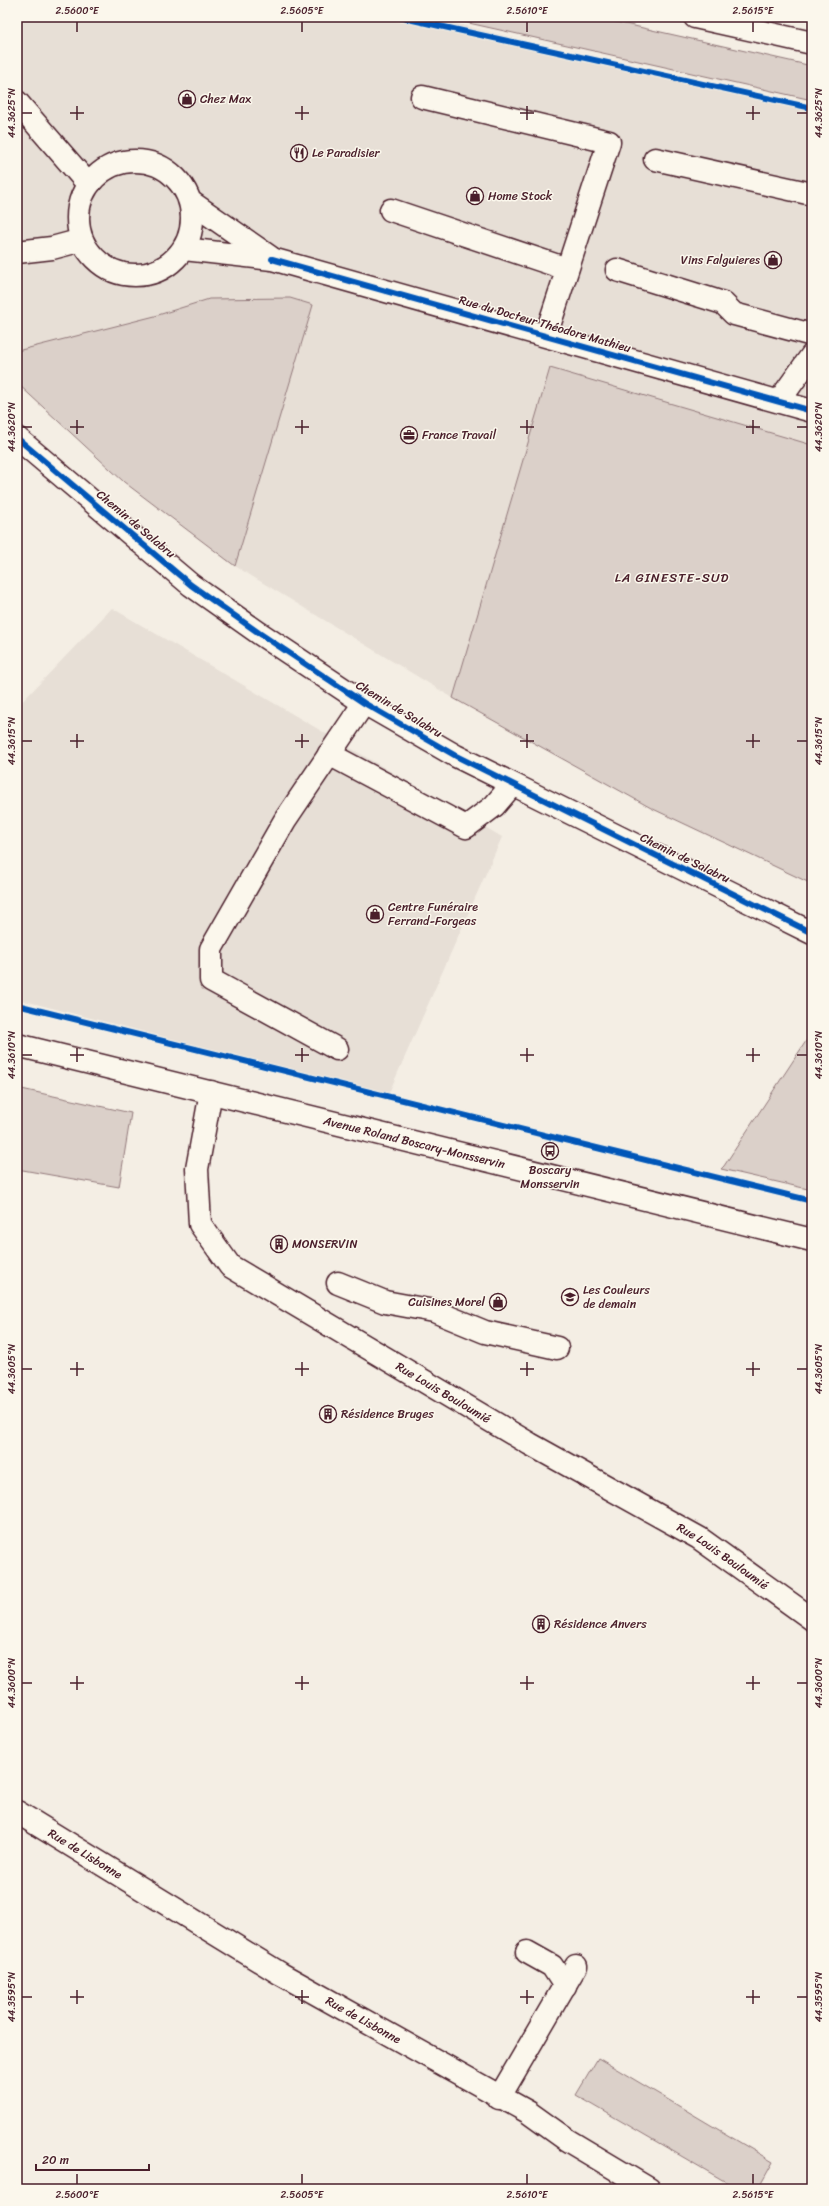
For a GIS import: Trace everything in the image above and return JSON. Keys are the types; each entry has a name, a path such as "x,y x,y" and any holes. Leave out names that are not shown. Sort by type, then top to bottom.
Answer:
{"street":[{"path":"695,17 812,43"},
{"path":"422,97 609,142 546,335"},
{"path":"17,102 88,184"},
{"path":"655,159 812,194"},
{"name":"Rue du Docteur Théodore Mathieu","path":"136,160 154,163 170,172 183,185 191,202 193,218 191,235 184,249 172,262 162,269 139,276 121,274 105,267 92,255 82,240 78,222 79,202 88,184 101,171 117,163 136,160"},
{"name":"Rue du Docteur Théodore Mathieu","path":"191,202 272,259"},
{"path":"391,210 567,269"},
{"path":"17,252 52,248 82,240"},
{"name":"Rue du Docteur Théodore Mathieu","path":"184,249 272,259 812,411"},
{"path":"617,270 723,303 734,314 812,335"},
{"path":"779,401 812,355"},
{"name":"Chemin de Salabru","path":"17,438 191,585 259,633 364,703 456,756 512,785 812,932"},
{"path":"337,1049 211,980 211,949 285,820 364,703"},
{"path":"330,754 466,827 494,806 512,785"},
{"name":"Avenue Roland Boscary-Monsservin","path":"17,1045 812,1240"},
{"name":"Rue Louis Bouloumié","path":"211,1092 197,1170 200,1224 230,1266 530,1444 699,1538 812,1619"},
{"path":"338,1282 385,1302 434,1311 485,1332 557,1348"},
{"name":"Rue de Lisbonne","path":"17,1812 281,1974 499,2098 528,2112 567,2140 649,2189"},
{"path":"527,1952 552,1966 565,1986"},
{"path":"499,2098 576,1966"}],"shaded area":[{"path":"17,17 429,17 812,112 812,884 651,808 453,698 235,566 124,482 17,383"},
{"path":"442,17 594,17 812,66 812,100"},
{"path":"290,298 313,305 235,566 124,482 17,383 17,351 155,316 209,299"},
{"path":"550,368 812,445 812,884 651,808 453,698"},
{"path":"112,608 502,837 388,1095 17,999 17,707"},
{"path":"812,1032 812,1190 721,1169 724,1166"},
{"path":"17,1088 131,1113 119,1187 17,1169"},
{"path":"598,2058 773,2162 758,2189 738,2189 576,2095"}],"cycle path":[{"path":"399,17 812,108"},
{"path":"272,259 812,411"},
{"path":"17,438 191,585 259,633 364,703 456,756 812,933"},
{"path":"17,1005 812,1201"}],"place":[{"name":"Chez Max","path":"187,99"},
{"name":"Le Paradisier","path":"299,153"},
{"name":"Home Stock","path":"475,196"},
{"name":"Vins Falguieres","path":"773,260"},
{"name":"France Travail","path":"409,435"},
{"name":"Centre Funéraire Ferrand-Forgeas","path":"375,914"},
{"name":"Boscary Monsservin","path":"550,1151"},
{"name":"MONSERVIN","path":"279,1244"},
{"name":"Les Couleurs de demain","path":"570,1297"},
{"name":"Cuisines Morel","path":"498,1302"},
{"name":"Résidence Bruges","path":"328,1414"},
{"name":"Résidence Anvers","path":"541,1624"}],"district":[{"name":"LA GINESTE-SUD","path":"672,577"}]}
